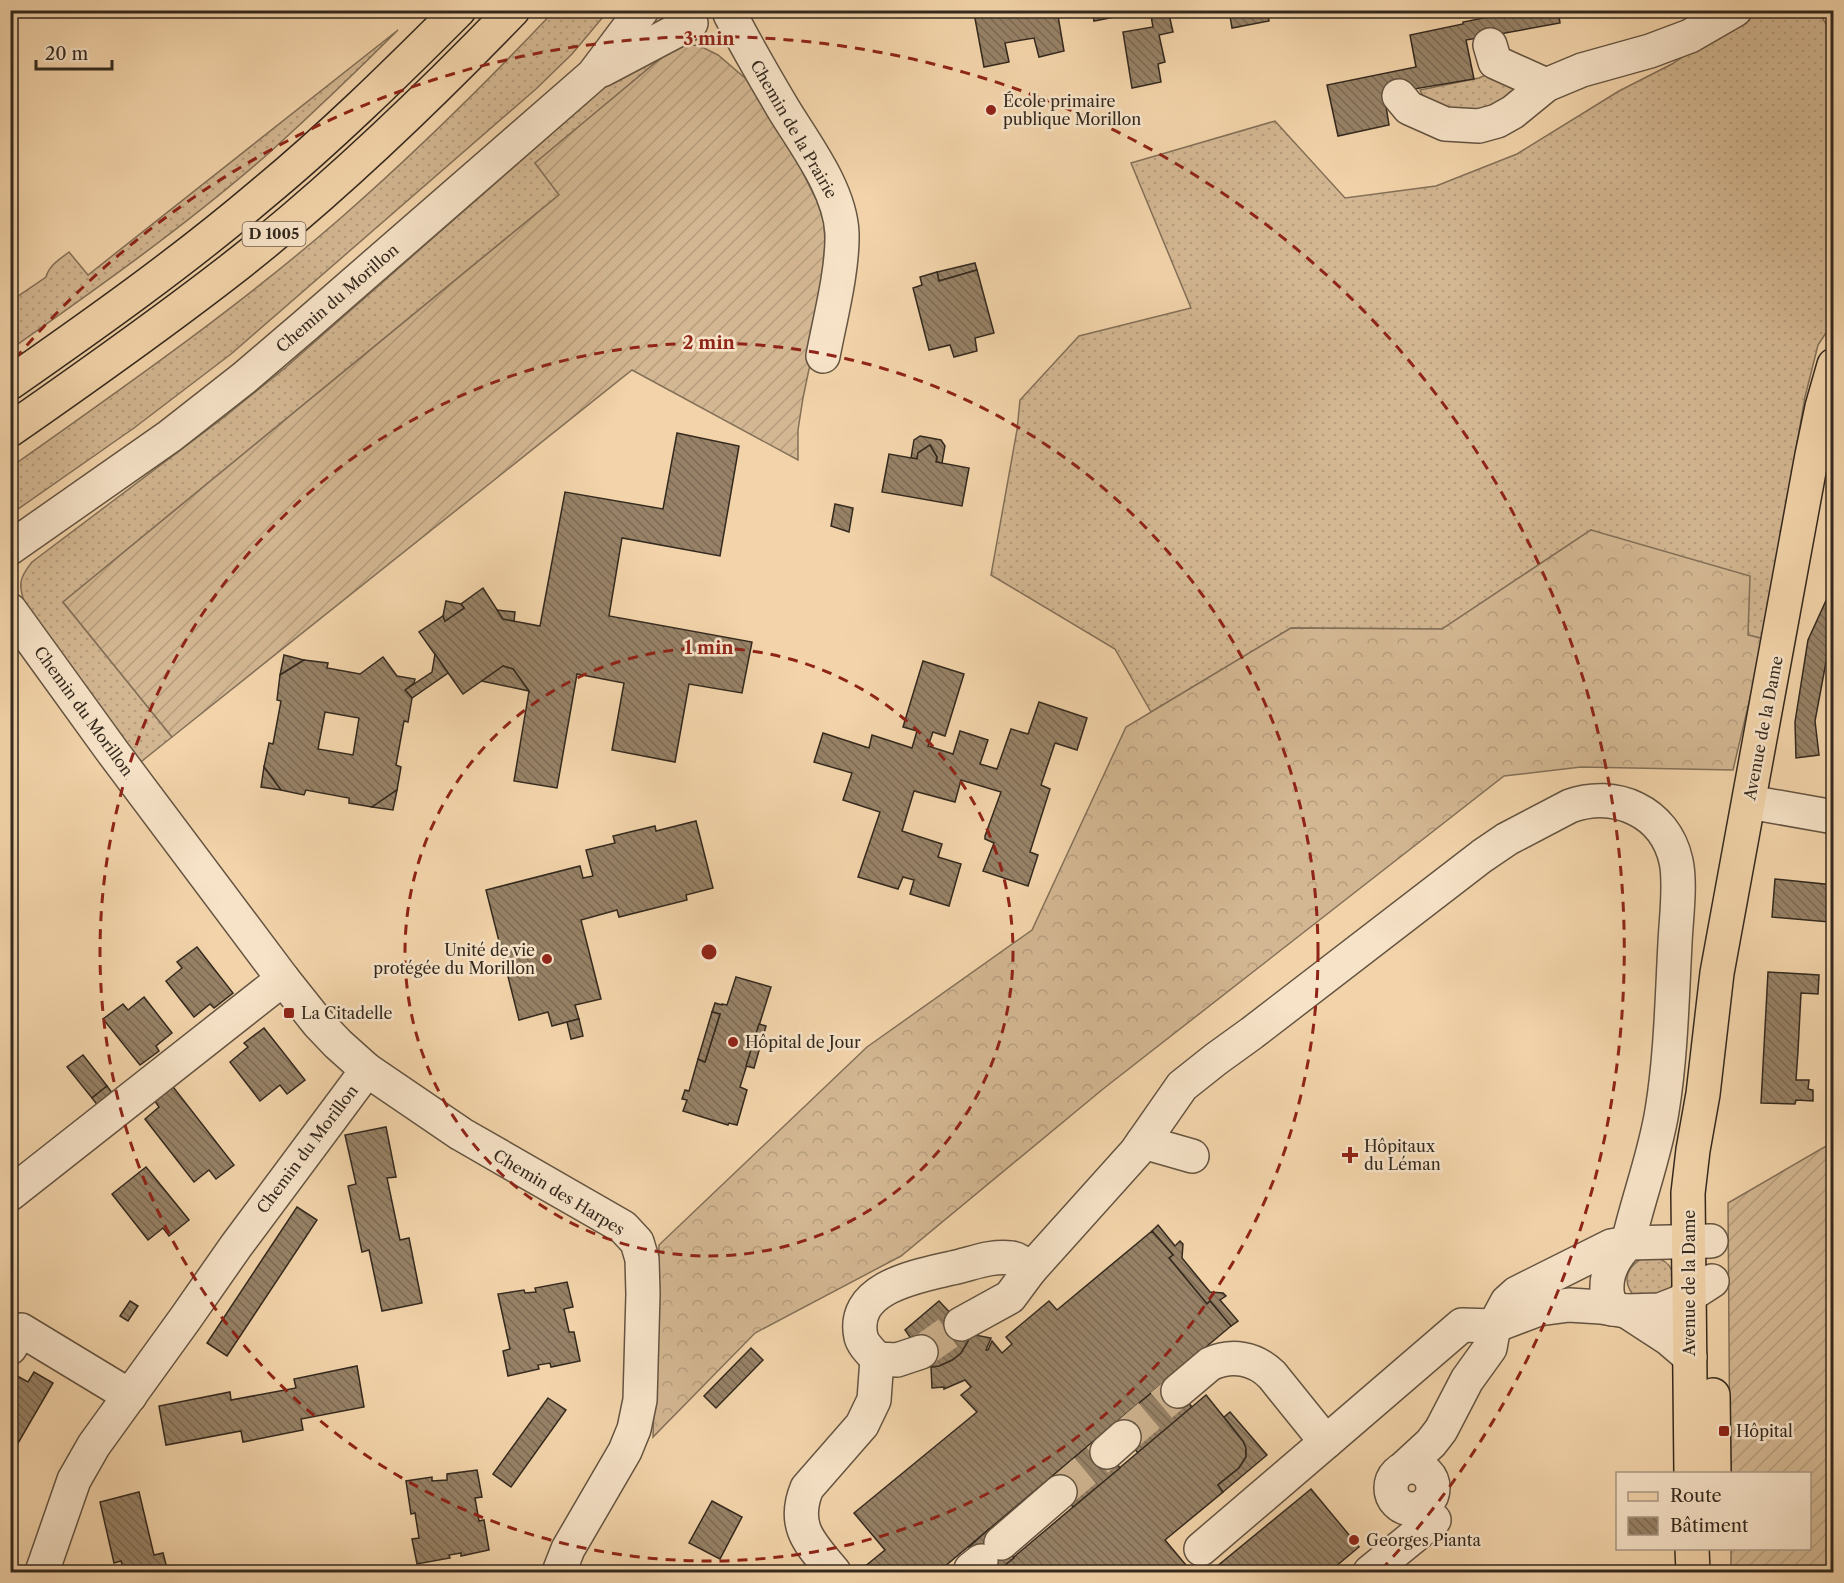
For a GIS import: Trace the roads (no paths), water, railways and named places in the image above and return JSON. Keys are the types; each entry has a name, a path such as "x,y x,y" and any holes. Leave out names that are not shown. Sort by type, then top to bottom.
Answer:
{"main road":[{"name":"D 1005","path":"10,383 99,321 263,194 323,142 459,10"},
{"name":"D 1005","path":"10,430 171,316 314,201 449,76 513,10"},
{"name":"Avenue de la Dame","path":"1714,1472 1701,1288 1700,1241 1710,1161 1703,1094 1709,1029 1717,973 1812,455 1833,365"},
{"name":"Avenue de la Dame","path":"1691,1472 1690,1357 1701,1288"},
{"path":"1692,1550 1693,1572"},
{"path":"1714,1550 1714,1572"}],"street":[{"name":"Chemin du Morillon","path":"593,75 642,10"},
{"path":"1399,96 1409,108 1445,124 1479,126 1497,121 1513,112 1546,86 1582,70 1650,51 1690,36 1735,10"},
{"name":"Chemin du Morillon","path":"10,548 170,435 244,378 593,75 680,17 705,24 732,12"},
{"name":"Chemin de la Prairie","path":"732,12 761,71 821,171 838,208 842,231 841,250 823,356"},
{"path":"1490,45 1495,62 1546,86"},
{"name":"Chemin du Morillon","path":"10,610 112,751 283,979 318,1023 367,1070 242,1236 83,1462 65,1503 42,1572"},
{"path":"961,1324 1010,1297 1030,1270 1136,1152 1182,1086 1482,856 1507,839 1570,806 1593,800 1618,802 1641,812 1658,825 1670,843 1677,870 1670,1028 1662,1110 1628,1243 1618,1253 1610,1268 1607,1289 1619,1310 1669,1339 1690,1357"},
{"path":"1749,802 1833,817"},
{"path":"10,1194 283,979"},
{"name":"Chemin des Harpes","path":"367,1070 474,1142 623,1227 637,1242 642,1259 643,1294 640,1400 634,1429 626,1451 568,1549 559,1572"},
{"path":"1143,1142 1192,1156"},
{"path":"1445,1422 1431,1497 1421,1507 1410,1509 1399,1505 1392,1495 1391,1484 1396,1474 1431,1443 1467,1380 1490,1348 1494,1326 1507,1302 1517,1293 1603,1248 1628,1243 1700,1241"},
{"path":"834,1572 810,1544 805,1535 800,1512 807,1488 862,1425 874,1400 877,1359 861,1339 861,1323 865,1307 880,1290 916,1276 999,1257 1014,1258 1030,1270"},
{"path":"1201,1549 1462,1325 1494,1326 1529,1312 1549,1307 1579,1305 1619,1310 1660,1310 1671,1307 1701,1288"},
{"path":"10,1348 21,1330 130,1396"},
{"path":"877,1359 897,1360 921,1352"},
{"path":"1178,1391 1216,1361 1238,1358 1252,1361 1264,1367 1326,1442"},
{"path":"984,1558 1060,1492"},
{"path":"1370,1572 1434,1520"}],"tunnel":[{"path":"921,1352 961,1324"},
{"path":"1124,1437 1178,1391"},
{"path":"1060,1492 1107,1452"}],"place":[{"name":"École primaire publique Morillon","path":"991,110"},
{"name":"Unité de vie protégée du Morillon","path":"547,959"},
{"name":"La Citadelle","path":"289,1013"},
{"name":"Hôpital de Jour","path":"733,1042"},
{"name":"Hôpitaux du Léman","path":"1350,1155"},
{"name":"Hôpital","path":"1724,1431"},
{"name":"Georges Pianta","path":"1354,1540"}]}
